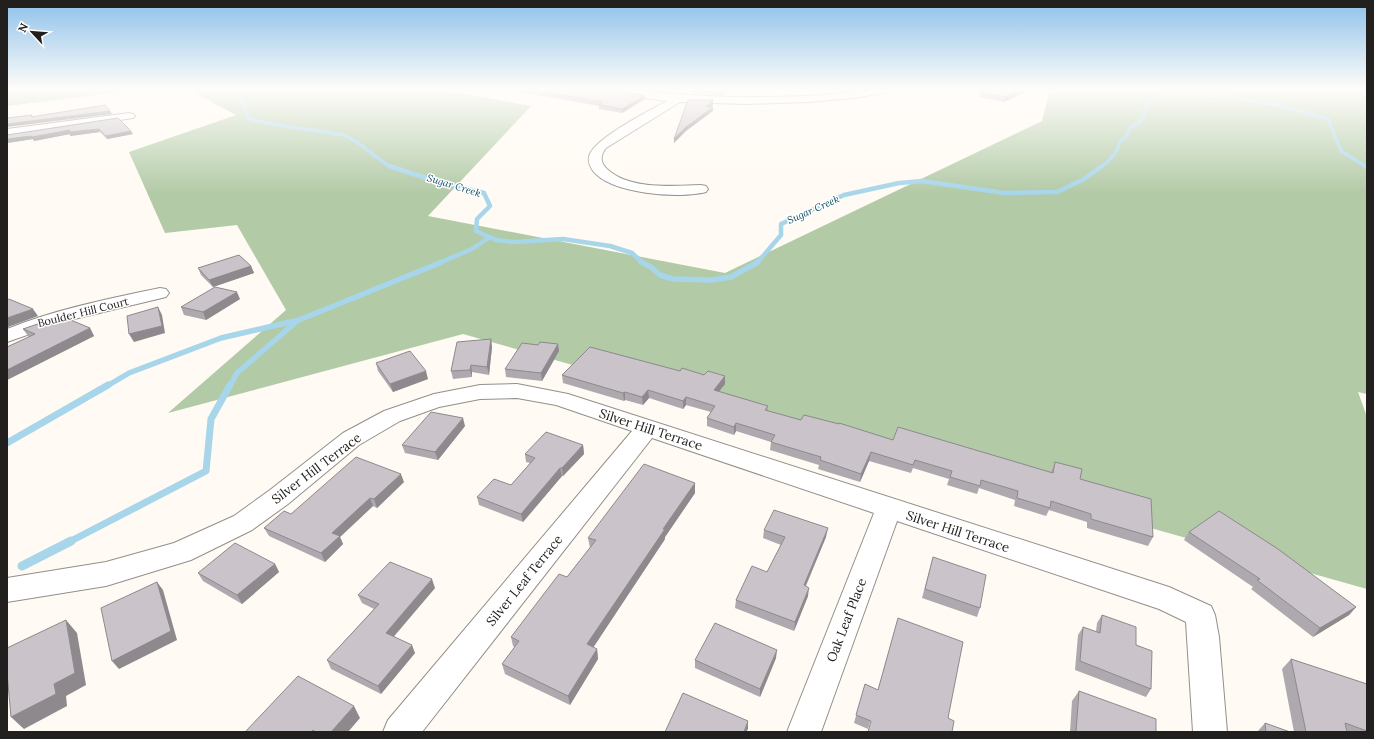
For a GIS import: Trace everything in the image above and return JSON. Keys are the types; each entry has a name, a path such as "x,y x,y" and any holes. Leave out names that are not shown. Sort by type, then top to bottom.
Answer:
{"street":[{"path":"7,133 68,124"},
{"path":"637,124 602,145 597,151 594,158 595,165 602,175 617,182 642,188 672,190 701,189"},
{"name":"Boulder Hill Court","path":"7,336 60,316 160,293"},
{"name":"Silver Hill Terrace","path":"7,590 106,574 181,552 243,523 279,497 351,440 392,416 434,401 480,392 517,391 560,399 1169,600 1200,615 1210,732"},
{"name":"Silver Leaf Terrace","path":"400,732 647,428"},
{"name":"Oak Leaf Place","path":"804,732 888,508"}],"green space":[{"path":"209,124 514,124 428,216 725,273 1035,124 1367,124 1367,394 1358,392 1367,417 1367,589 463,334 168,413 286,310 237,225 165,233 129,152"}],"building":[{"path":"76,124 124,124 131,131 106,136 99,129 69,132 70,130 32,137 7,139 7,135"},
{"path":"679,124 689,124 686,127 674,139"},
{"path":"239,255 251,266 209,280 198,268"},
{"path":"215,287 237,292 203,312 181,307"},
{"path":"9,299 33,309 7,318 7,300"},
{"path":"158,307 162,326 129,334 127,316"},
{"path":"61,316 90,328 7,370 7,347 35,334 23,329"},
{"path":"491,339 487,367 471,365 470,370 451,371 457,342"},
{"path":"540,342 558,344 541,373 505,369 522,343 538,345"},
{"path":"590,347 680,371 682,368 704,375 708,371 725,376 714,390 768,406 765,410 801,420 804,415 839,423 893,440 898,427 1053,473 1055,462 1082,469 1080,479 1151,499 1153,537 1091,519 1091,514 1051,501 1050,508 1017,498 1018,491 981,480 980,486 950,477 952,471 915,460 913,465 871,452 861,474 820,460 821,457 771,442 775,435 736,423 734,427 707,418 715,406 686,397 683,401 648,390 642,397 562,375"},
{"path":"410,351 426,371 390,384 376,363"},
{"path":"431,412 463,418 435,452 402,445"},
{"path":"546,432 583,445 562,468 560,468 521,514 477,497 494,479 511,485 535,458 525,454"},
{"path":"356,457 401,474 374,499 370,498 332,533 340,536 321,553 264,528 284,511 291,514"},
{"path":"644,464 695,483 587,644 597,649 568,696 502,664 519,641 511,637 559,574 567,577 596,540 588,538"},
{"path":"774,510 828,528 804,585 809,588 795,622 736,600 752,566 767,572 785,537 764,530"},
{"path":"1219,511 1278,549 1356,607 1320,628 1257,580 1260,579 1189,532"},
{"path":"235,543 275,564 237,595 198,573"},
{"path":"933,557 986,575 980,608 925,589"},
{"path":"390,562 432,579 386,633 412,645 378,686 327,660 379,604 358,595"},
{"path":"157,582 171,631 112,661 101,608"},
{"path":"1102,615 1136,627 1136,645 1152,651 1151,689 1080,661 1083,627 1100,633"},
{"path":"898,618 963,642 948,718 954,721 952,732 868,732 871,721 856,715 865,684 878,690"},
{"path":"66,620 75,673 54,684 56,694 11,717 7,673 7,648"},
{"path":"715,623 777,650 760,689 695,660"},
{"path":"1291,659 1367,684 1367,731 1345,723 1347,732 1306,732"},
{"path":"298,676 354,706 331,732 316,732 313,730 311,732 245,732"},
{"path":"1079,691 1156,719 1156,732 1076,732"},
{"path":"683,693 748,721 744,732 665,732"},
{"path":"1265,723 1290,732 1266,732"}],"waterway":[{"name":"Sugar Creek","path":"276,124 344,135 357,142 387,165 392,167"},
{"name":"Sugar Creek","path":"1101,167 1113,156 1120,141 1127,136 1130,128 1136,124"},
{"name":"Sugar Creek","path":"1330,124 1341,151 1367,167 1365,166"},
{"name":"Sugar Creek","path":"758,262 781,235 781,224 844,195 899,183 922,181 1004,193 1057,192 1084,179 1102,166"},
{"name":"Sugar Creek","path":"392,167 432,180 484,193 490,206 477,219 476,231 490,237"},
{"path":"439,263 472,249 490,237"},
{"name":"Sugar Creek","path":"490,237 496,240 515,242 563,239 610,246 632,253 643,263"},
{"path":"107,386 129,373 221,338 299,320 442,262"},
{"name":"Sugar Creek","path":"643,263 651,267 660,275 673,279 712,280 731,277 758,262"},
{"path":"230,386 237,373 297,321"},
{"path":"7,443 108,385"},
{"path":"69,542 206,471 211,419 230,385"},
{"path":"22,566 71,541"}]}
